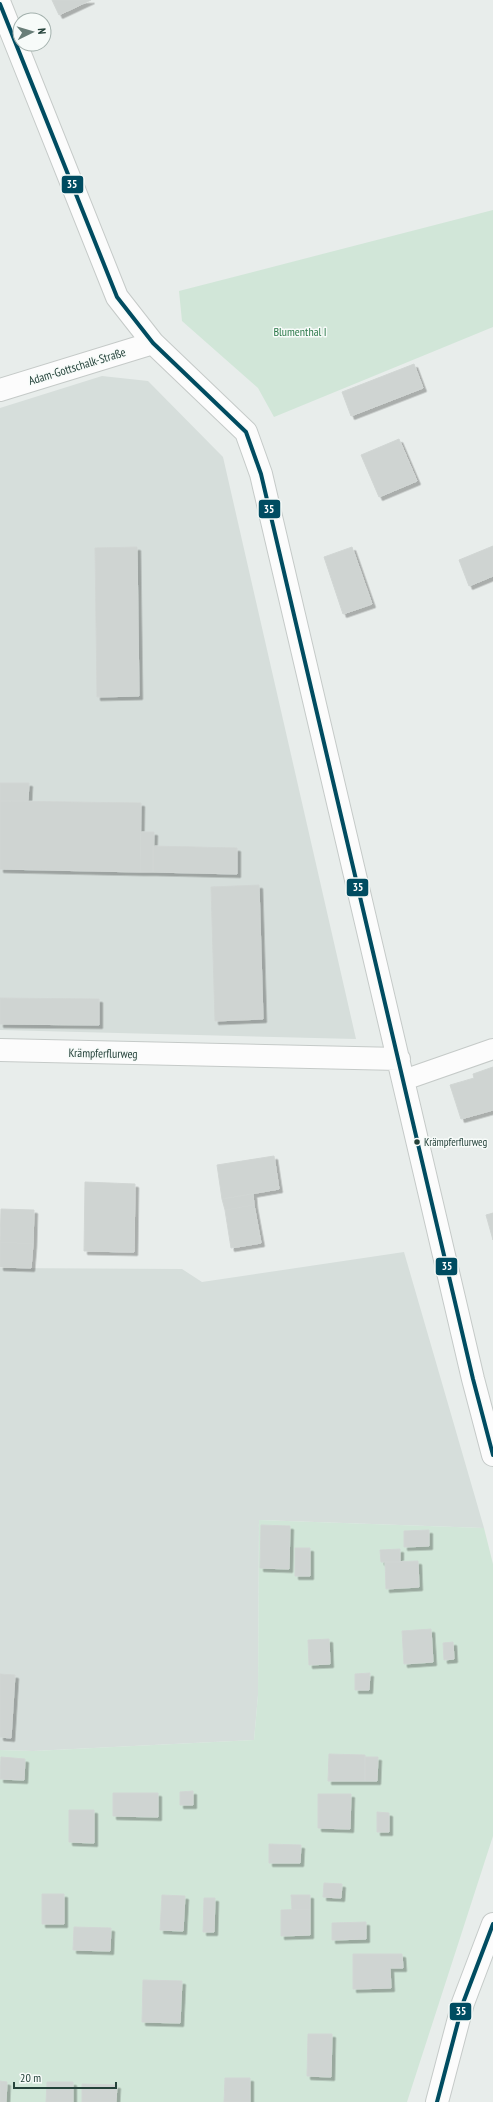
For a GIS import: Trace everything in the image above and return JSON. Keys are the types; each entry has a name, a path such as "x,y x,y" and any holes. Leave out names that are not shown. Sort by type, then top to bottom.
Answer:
{"street":[{"path":"0,4 117,297 153,343 246,432 261,474 399,1058 473,1380 493,1455"},
{"name":"Adam-Gottschalk-Straße","path":"0,390 153,343"},
{"name":"Krämpferflurweg","path":"0,1050 399,1058"},
{"path":"438,2102 463,2003 493,1924"}],"lane":[{"path":"404,1080 493,1049"}],"shaded area":[{"path":"102,376 148,381 223,457 356,1039 0,1030 0,408"},
{"path":"404,1252 484,1528 259,1520 258,1695 254,1740 33,1751 0,1750 0,1268 182,1269 202,1282"}],"green space":[{"name":"Blumenthal I","path":"493,210 493,327 274,417 258,388 182,321 179,291"},
{"path":"259,1520 484,1528 493,1564 493,1836 407,2102 0,2102 0,1750 33,1751 254,1740 258,1695"}],"building":[{"path":"52,0 91,0 59,15"},
{"path":"414,364 423,388 351,416 342,392"},
{"path":"399,439 417,481 379,497 361,455"},
{"path":"493,546 493,576 469,586 459,560"},
{"path":"137,547 139,696 97,697 95,548"},
{"path":"352,547 372,604 343,614 324,557"},
{"path":"0,783 29,783 28,801 0,801"},
{"path":"0,801 141,803 140,872 0,869"},
{"path":"141,832 154,832 153,872 140,872"},
{"path":"153,846 237,848 237,874 153,872"},
{"path":"259,885 263,1019 215,1021 211,887"},
{"path":"0,998 99,999 99,1025 0,1024"},
{"path":"493,1067 493,1110 461,1119 450,1085 474,1078 473,1074"},
{"path":"274,1156 279,1189 222,1199 217,1165"},
{"path":"85,1182 135,1184 134,1252 84,1251"},
{"path":"253,1194 254,1205 225,1210 222,1199"},
{"path":"254,1205 261,1243 231,1248 225,1210"},
{"path":"1,1209 34,1210 33,1244 0,1242"},
{"path":"493,1213 493,1240 486,1215"},
{"path":"0,1242 33,1244 31,1268 0,1267"},
{"path":"261,1525 290,1526 289,1569 260,1568"},
{"path":"429,1530 429,1546 404,1547 404,1531"},
{"path":"295,1548 310,1548 310,1576 295,1576"},
{"path":"400,1549 400,1562 381,1562 380,1550"},
{"path":"418,1561 419,1587 386,1589 385,1562"},
{"path":"431,1629 433,1662 404,1664 402,1631"},
{"path":"329,1639 330,1664 309,1665 308,1640"},
{"path":"453,1642 454,1659 444,1660 443,1643"},
{"path":"370,1673 369,1690 355,1690 355,1674"},
{"path":"0,1674 15,1675 11,1738 0,1737"},
{"path":"329,1754 365,1755 365,1781 328,1781"},
{"path":"1,1757 25,1759 24,1780 0,1779"},
{"path":"365,1757 378,1757 377,1781 365,1781"},
{"path":"193,1791 193,1805 180,1805 180,1792"},
{"path":"113,1793 158,1793 158,1817 113,1816"},
{"path":"318,1794 351,1794 350,1829 318,1828"},
{"path":"69,1810 94,1810 94,1843 69,1842"},
{"path":"377,1812 389,1813 389,1832 377,1832"},
{"path":"269,1844 301,1845 300,1863 269,1863"},
{"path":"324,1883 342,1884 341,1898 323,1897"},
{"path":"42,1894 64,1894 64,1924 42,1924"},
{"path":"162,1895 185,1896 183,1931 160,1930"},
{"path":"291,1895 310,1895 310,1909 292,1910"},
{"path":"204,1898 215,1898 214,1932 203,1932"},
{"path":"310,1909 310,1935 281,1936 281,1910"},
{"path":"366,1922 366,1939 332,1940 332,1923"},
{"path":"74,1927 111,1928 110,1951 73,1950"},
{"path":"353,1954 402,1954 403,1968 390,1968 391,1988 353,1989"},
{"path":"143,1980 182,1981 180,2023 142,2022"},
{"path":"308,2034 332,2034 331,2077 307,2076"},
{"path":"225,2078 250,2078 250,2102 224,2102"},
{"path":"0,2081 7,2082 6,2102 0,2102"},
{"path":"47,2082 73,2082 73,2102 46,2102"},
{"path":"82,2084 117,2085 116,2102 82,2102"}],"transit line":[{"name":"35","path":"0,4 117,297 153,343 246,432 261,474 473,1379 493,1455"},
{"name":"35","path":"437,2102 463,2003 493,1924"}],"place":[{"name":"Krämpferflurweg","path":"417,1142"}]}
